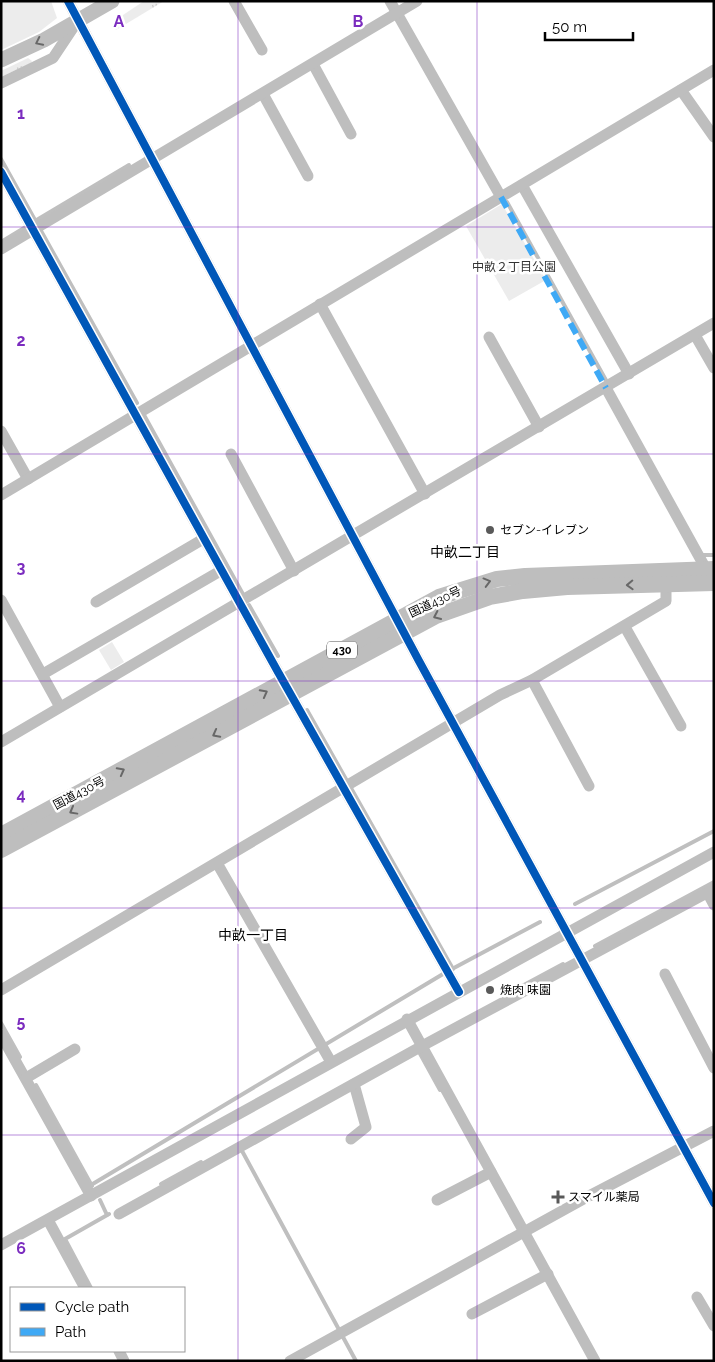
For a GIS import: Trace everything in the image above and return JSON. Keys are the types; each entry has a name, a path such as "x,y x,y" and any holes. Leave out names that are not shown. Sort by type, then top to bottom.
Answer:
{"highway":[{"name":"国道430号","path":"1,835 288,688 401,627 490,597 523,591 666,577 711,576"},
{"name":"国道430号","path":"1,850 163,762 288,688"}],"main road":[{"path":"1,60 78,21 112,1"}],"street":[{"path":"68,1 401,627 714,1204"},
{"path":"234,1 262,50"},
{"path":"1,249 34,226 313,64 394,8 417,1"},
{"path":"394,8 501,197"},
{"path":"1,83 53,58 78,21"},
{"path":"313,64 352,134"},
{"path":"1,495 714,70"},
{"path":"681,90 714,136"},
{"path":"263,94 308,176"},
{"path":"1,172 34,226 136,415 288,688 348,786 459,992"},
{"path":"522,185 629,374"},
{"path":"320,304 425,494"},
{"path":"1,742 353,537 714,323"},
{"path":"695,334 714,368"},
{"path":"488,337 539,427"},
{"path":"606,388 711,576"},
{"path":"1,431 28,479"},
{"path":"231,454 294,571"},
{"path":"96,602 205,538"},
{"path":"43,674 222,570"},
{"path":"1,990 500,695 532,680 625,627 666,601 666,577"},
{"path":"1,600 60,708"},
{"path":"625,627 681,726"},
{"path":"532,680 589,786"},
{"path":"1,1245 407,1019 714,852"},
{"path":"217,863 331,1062"},
{"path":"119,1214 354,1084 419,1045 710,891 714,905"},
{"path":"664,974 714,1068"},
{"path":"407,1019 488,1173 595,1361"},
{"path":"1,1035 91,1196"},
{"path":"26,1078 75,1049"},
{"path":"351,1139 366,1127 354,1084"},
{"path":"290,1361 589,1196 714,1131"},
{"path":"437,1200 488,1173"},
{"path":"48,1220 84,1287"},
{"path":"472,1314 545,1276"},
{"path":"697,1297 714,1326"}],"green space":[{"path":"1,1 51,1 57,18 39,32 1,50"},
{"path":"144,1 164,1 116,30 113,27 120,17"},
{"path":"28,58 32,61 31,63 1,77 1,71"},
{"name":"中畝２丁目公園","path":"502,204 546,280 509,301 466,226"},
{"path":"112,642 124,662 111,670 99,650"}],"waterway":[{"path":"1,159 137,403"},
{"path":"35,221 129,165"},
{"path":"507,202 607,382"},
{"path":"1,242 29,225"},
{"path":"144,415 244,596"},
{"path":"703,555 714,555"},
{"path":"249,605 278,656"},
{"path":"307,710 453,969"},
{"path":"575,904 714,831"},
{"path":"595,946 714,882"},
{"path":"452,969 540,922"},
{"path":"522,986 563,964"},
{"path":"91,1185 443,974"},
{"path":"1,1023 20,1057"},
{"path":"418,1050 440,1090"},
{"path":"36,1085 92,1186"},
{"path":"241,1149 356,1361"},
{"path":"161,1184 201,1162"},
{"path":"100,1200 107,1215"},
{"path":"90,1287 65,1239 109,1214"}],"marked path":[{"path":"501,197 606,388"}],"cycle path":[{"path":"68,1 419,661 714,1203"},
{"path":"1,172 278,672 459,992"}],"place":[{"name":"セブン-イレブン","path":"490,530"},
{"name":"焼肉 味園","path":"490,990"},
{"name":"スマイル薬局","path":"558,1197"}],"district":[{"name":"中畝二丁目","path":"465,552"},
{"name":"中畝一丁目","path":"253,935"}]}
